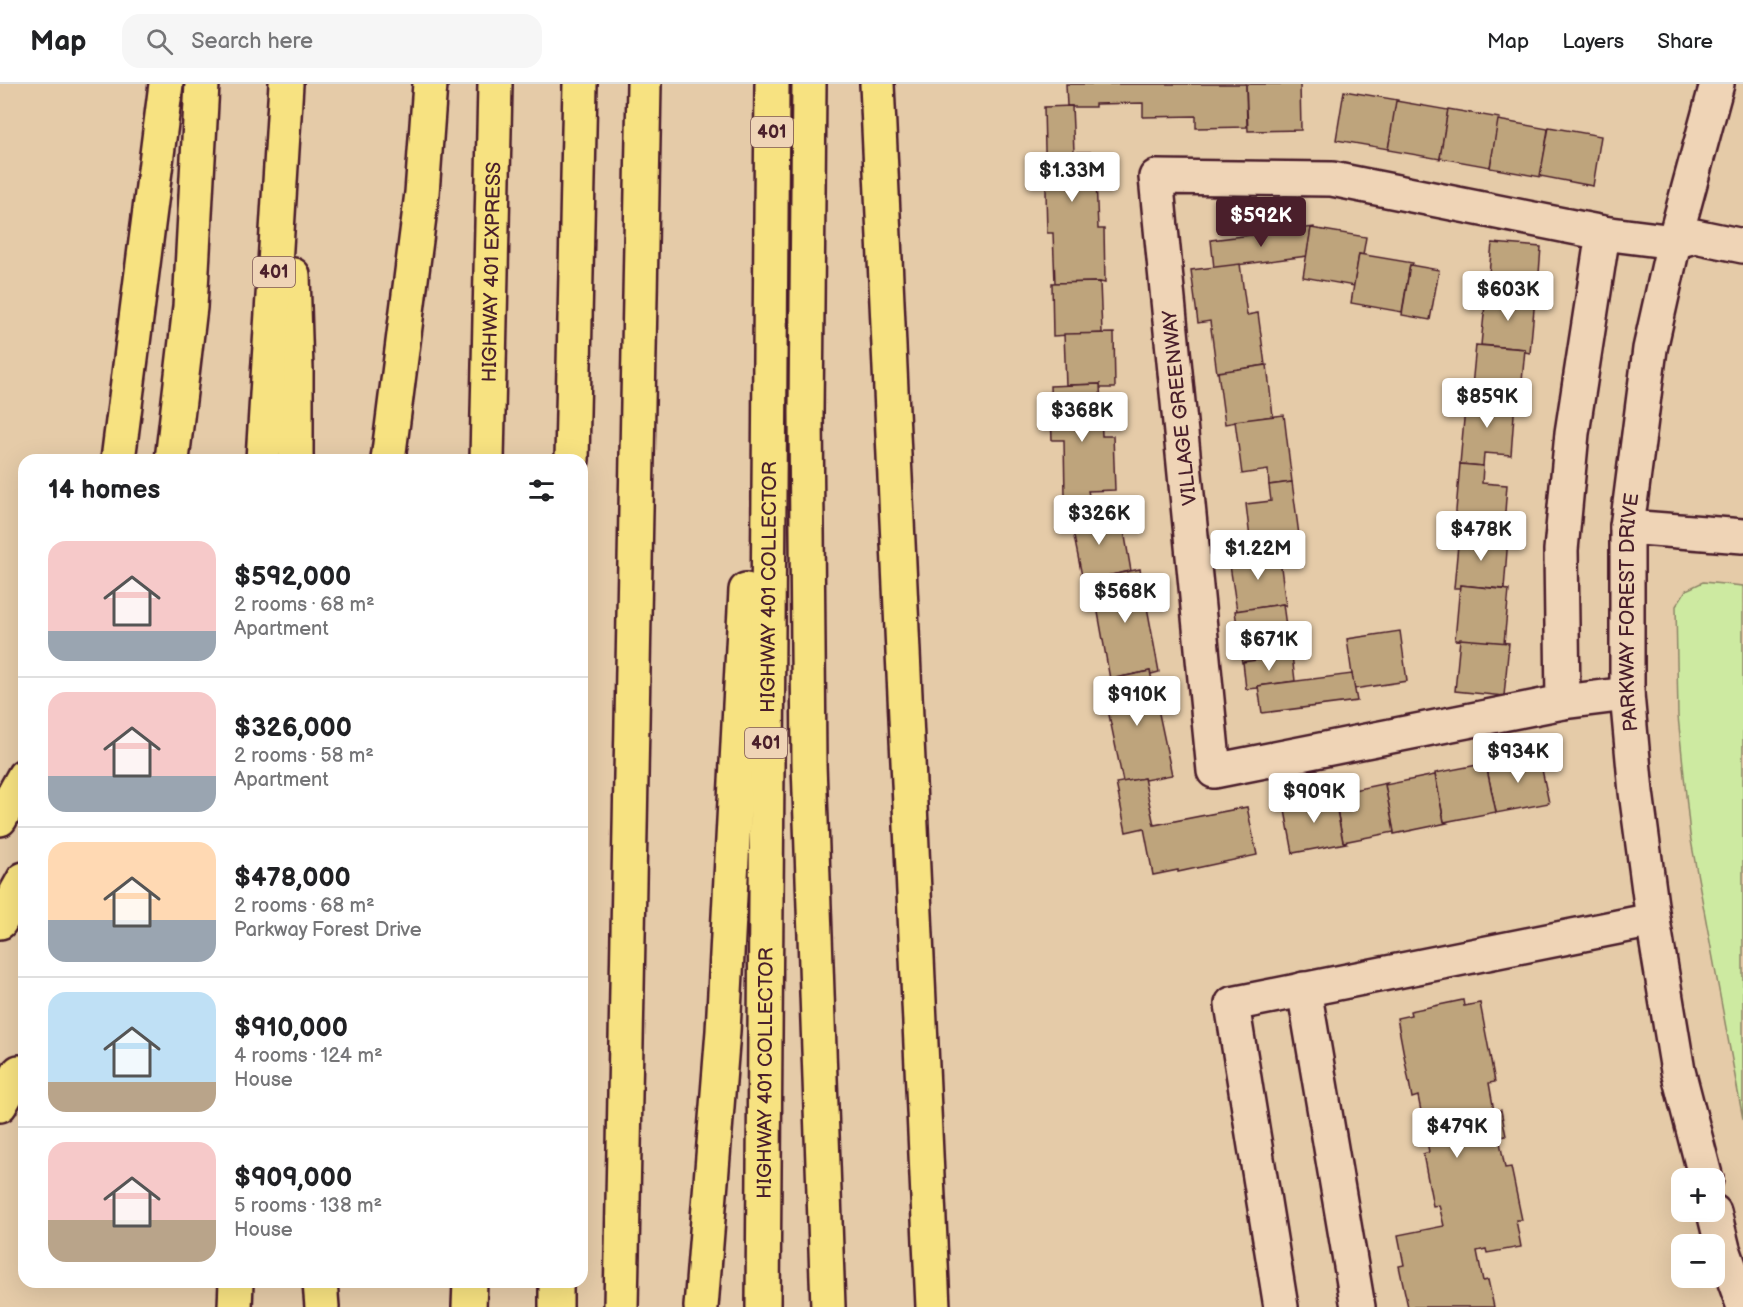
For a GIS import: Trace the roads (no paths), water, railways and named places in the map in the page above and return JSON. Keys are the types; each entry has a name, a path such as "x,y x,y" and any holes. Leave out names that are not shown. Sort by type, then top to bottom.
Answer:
{"highway":[{"path":"119,454 166,84"},
{"path":"173,454 190,307 202,84"},
{"path":"286,84 297,370 296,454"},
{"name":"401","path":"263,454 286,84"},
{"path":"389,454 422,193 430,84"},
{"name":"HIGHWAY 401 EXPRESS","path":"487,454 495,84"},
{"path":"572,454 580,84"},
{"path":"621,1307 644,84"},
{"name":"HIGHWAY 401 COLLECTOR","path":"763,1307 772,84"},
{"path":"809,84 806,413 809,764 828,1307"},
{"path":"877,84 933,1307"},
{"path":"701,1307 723,1031 739,711 772,179"},
{"path":"0,819 18,787"},
{"path":"0,922 18,890"},
{"path":"0,1105 14,1077"},
{"path":"236,1288 236,1307"},
{"path":"320,1288 322,1307"},
{"path":"469,1307 470,1288"},
{"path":"556,1288 556,1307"}],"street":[{"name":"PARKWAY FOREST DRIVE","path":"1703,1168 1678,1071 1653,920 1636,792 1627,694 1627,527 1650,348 1674,242 1717,84"},
{"name":"VILLAGE GREENWAY","path":"1627,694 1563,702 1214,771 1156,177 1332,179 1604,232 1674,242 1695,236 1743,246"},
{"path":"1563,702 1562,538 1572,433 1604,232"},
{"path":"1627,527 1743,536"},
{"path":"1281,1307 1232,1004 1653,920"},
{"path":"1304,989 1358,1307"},
{"path":"1716,1222 1723,1249 1743,1304"}]}
